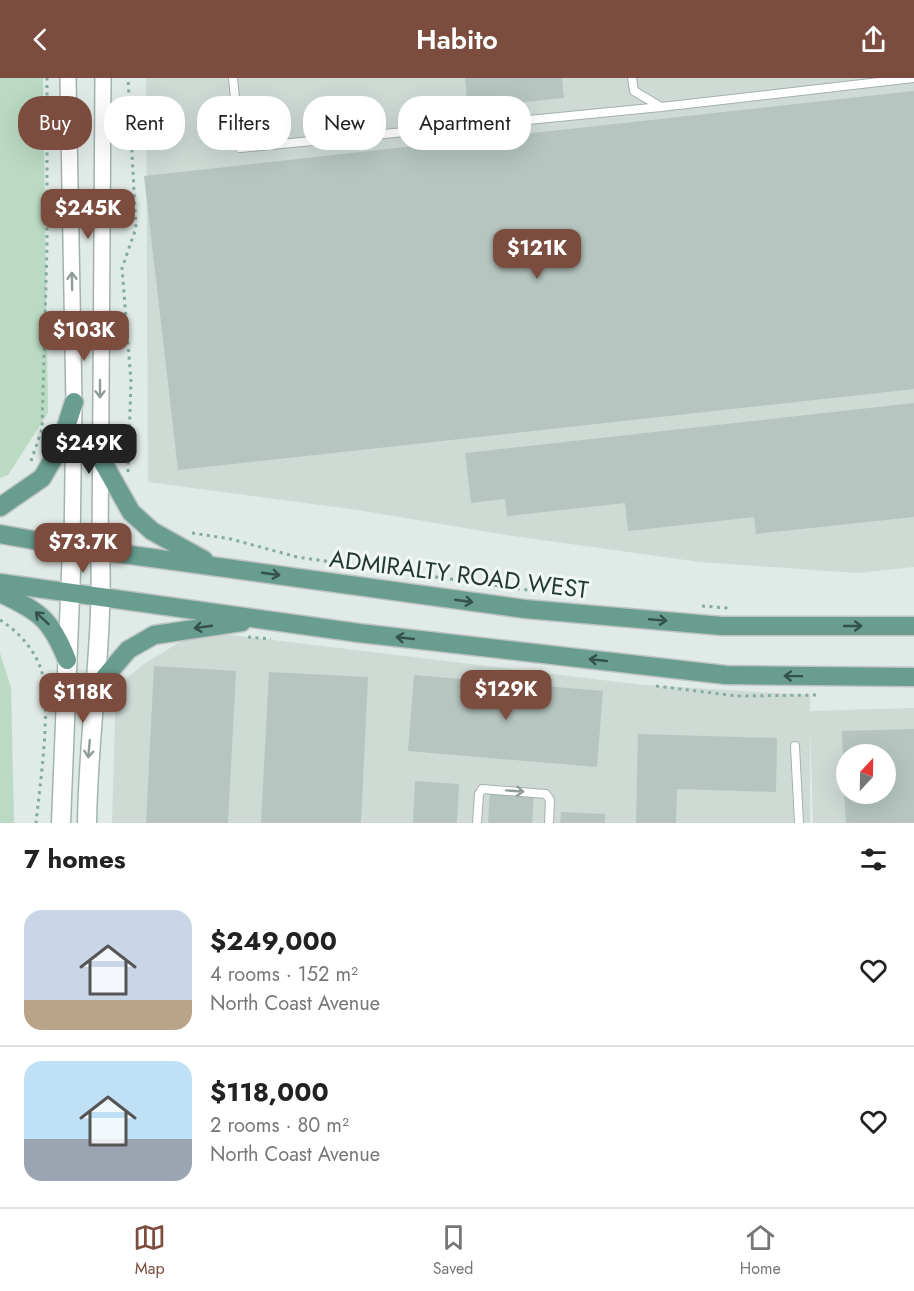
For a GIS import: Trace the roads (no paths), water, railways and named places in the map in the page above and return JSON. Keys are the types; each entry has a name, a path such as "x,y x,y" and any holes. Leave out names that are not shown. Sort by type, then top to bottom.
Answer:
{"main road":[{"path":"0,507 42,478 59,449 74,402"},
{"path":"100,457 131,512 152,531 213,566"},
{"name":"ADMIRALTY ROAD WEST","path":"0,534 72,547 537,610 722,626 914,626"},
{"path":"61,823 72,547"},
{"path":"87,823 88,762 102,596 100,550"},
{"path":"0,583 359,633 726,675 914,677"},
{"path":"0,593 42,615 58,636 67,660"},
{"path":"94,690 128,650 154,634 261,619"}],"street":[{"path":"68,78 74,402 72,547"},
{"path":"100,550 103,78"}],"lane":[{"path":"234,78 240,148 661,107 914,78"},
{"path":"632,78 634,91 661,107"},
{"path":"795,746 799,823"},
{"path":"477,823 479,794 482,789 546,794 550,800 549,823"}]}
